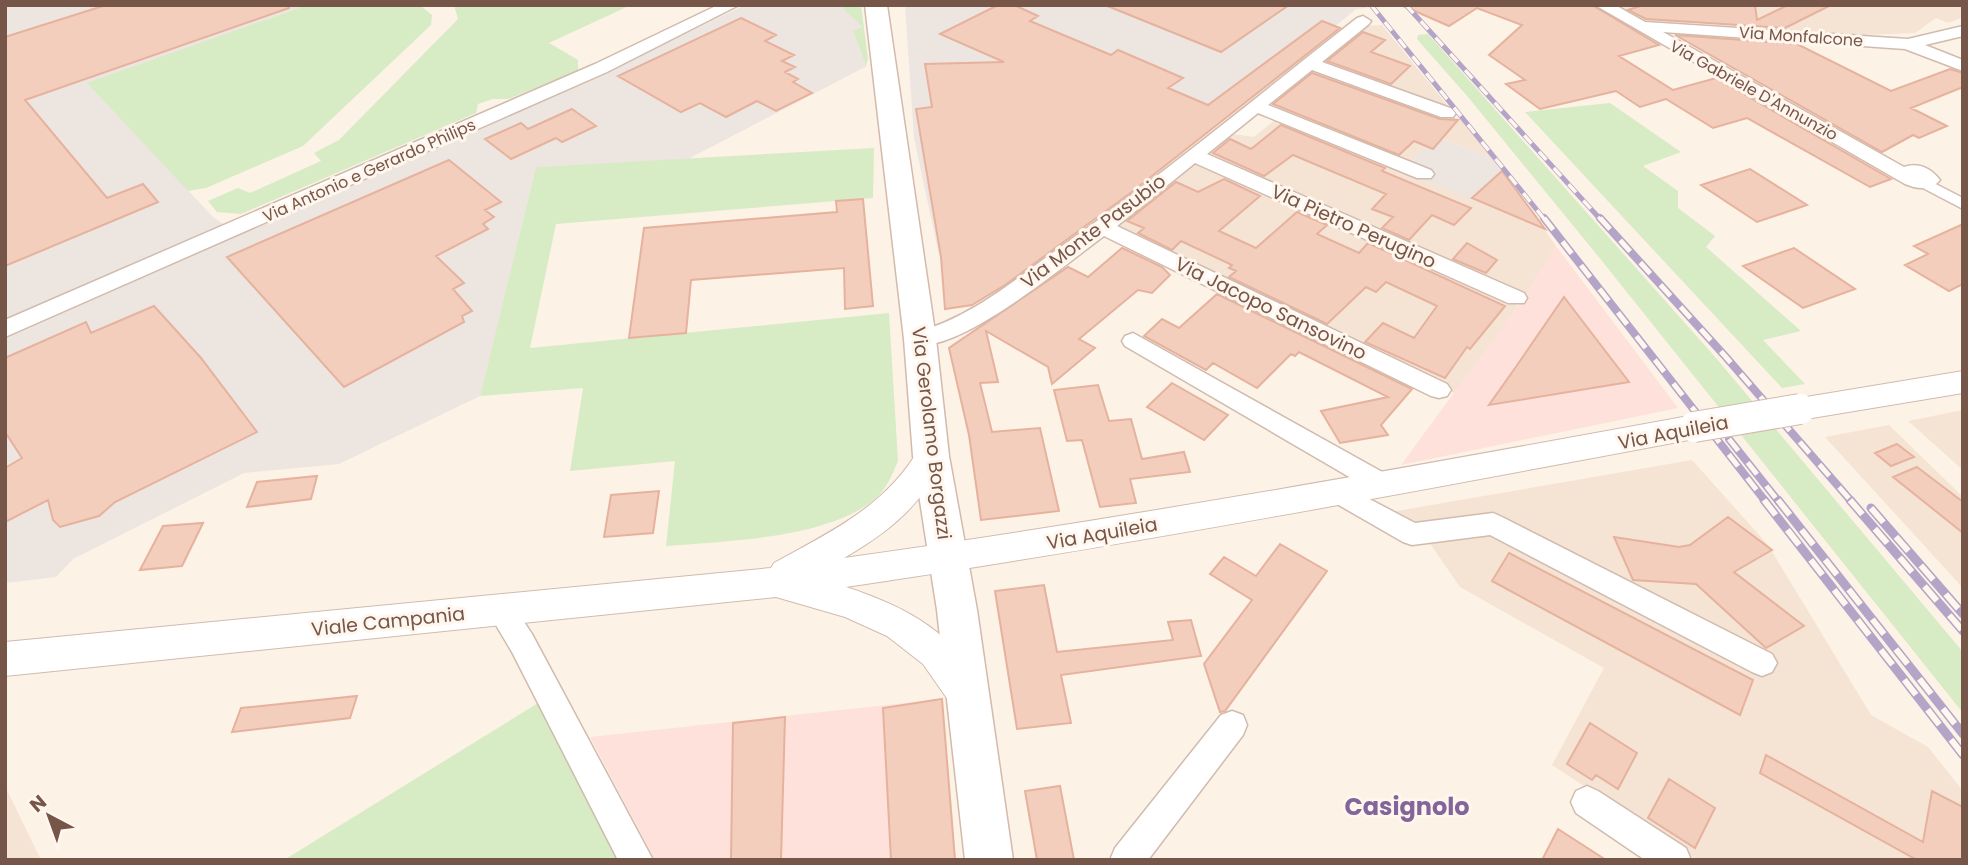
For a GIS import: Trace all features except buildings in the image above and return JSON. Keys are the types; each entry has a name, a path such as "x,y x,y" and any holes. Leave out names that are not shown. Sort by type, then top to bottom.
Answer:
{"main road":[{"name":"Via Gerolamo Borgazzi","path":"876,5 920,339 931,456 948,557 989,860"}],"street":[{"name":"Via Antonio e Gerardo Philips","path":"5,329 601,68 730,5"},
{"name":"Via Gabriele D'Annunzio","path":"1603,5 1912,181 1924,183 1963,205"},
{"name":"Via Monte Pasubio","path":"920,339 952,330 979,316 1103,227 1363,21"},
{"name":"Via Monfalcone","path":"1638,26 1908,44 1963,31"},
{"path":"1908,44 1963,65"},
{"path":"1308,63 1447,113"},
{"path":"1256,106 1424,174"},
{"name":"Via Pietro Perugino","path":"1193,155 1516,298"},
{"name":"Via Jacopo Sansovino","path":"1103,227 1439,390"},
{"path":"1133,341 1384,485"},
{"name":"Via Aquileia","path":"948,557 1339,493 1695,427 1963,382"},
{"name":"Viale Campania","path":"771,583 888,513 919,480 931,456"},
{"path":"1339,493 1412,534 1493,524 1762,663"},
{"name":"Viale Campania","path":"5,659 771,583 948,557"},
{"name":"Viale Campania","path":"771,583 832,597 905,628 933,648 967,695"},
{"path":"501,610 523,643 636,860"},
{"path":"1127,860 1232,725"},
{"path":"1587,802 1674,860"}],"shaded area":[{"path":"5,5 308,5 88,84 213,217 236,233 593,78 745,5 839,5 864,27 853,31 867,66 688,159 536,167 480,396 339,464 244,473 73,559 56,577 5,583"},
{"path":"905,5 1365,5 1367,8 1356,9 1203,136 1014,282 964,253 939,255 914,138"},
{"path":"1614,5 1963,5 1963,17 1948,23 1936,18 1915,33 1860,35 1753,28 1710,16 1691,23 1643,21"},
{"path":"1382,25 1452,111 1318,64 1366,26"},
{"path":"1315,68 1461,120 1492,158 1437,137 1409,163 1268,107"},
{"path":"1276,119 1472,198 1532,212 1556,246 1525,296 1200,153 1226,133 1254,137"},
{"path":"1436,137 1492,158 1532,212 1523,219 1421,179 1429,172 1409,163"},
{"path":"1198,160 1518,305 1456,394 1115,228"},
{"path":"1556,246 1678,408 1401,465 1525,296"},
{"path":"1963,410 1963,470 1908,421"},
{"path":"1889,425 1963,497 1963,588 1825,437"},
{"path":"1692,460 1768,545 1871,715 1928,747 1963,791 1963,860 1697,860 1552,765 1604,668 1460,587 1429,542 1396,539 1362,517"},
{"path":"942,699 956,860 655,860 590,737"},
{"path":"5,786 41,860 5,860"}],"green space":[{"path":"308,5 420,5 432,15 431,25 303,146 206,188 188,191 87,83"},
{"path":"454,5 631,5 549,43 578,60 578,71 508,99 493,99 478,104 476,113 241,214 217,212 208,201 238,188 250,193 321,161 314,153 339,140 458,19"},
{"path":"839,5 861,5 868,59 866,65 853,31 863,27"},
{"path":"1428,34 1716,358 1963,652 1963,713 1598,256 1417,39 1418,35"},
{"path":"1610,103 1681,152 1643,166 1678,191 1678,208 1715,236 1706,247 1801,331 1763,340 1805,384 1782,388 1525,112"},
{"path":"874,148 873,198 556,224 530,348 889,313 898,461 880,494 856,512 832,522 776,536 666,546 675,461 570,471 583,388 480,396 536,167"},
{"path":"543,700 623,860 284,860"}],"railway":[{"path":"1371,5 1545,220"},
{"path":"1406,5 1601,220"},
{"path":"1544,218 1766,502"},
{"path":"1600,218 1852,502"},
{"path":"1729,439 1779,502"},
{"path":"1764,500 1963,755"},
{"path":"1778,500 1963,734"},
{"path":"1850,500 1963,631"},
{"path":"1871,508 1963,614"}],"district":[{"name":"Casignolo","path":"1407,807"}]}
